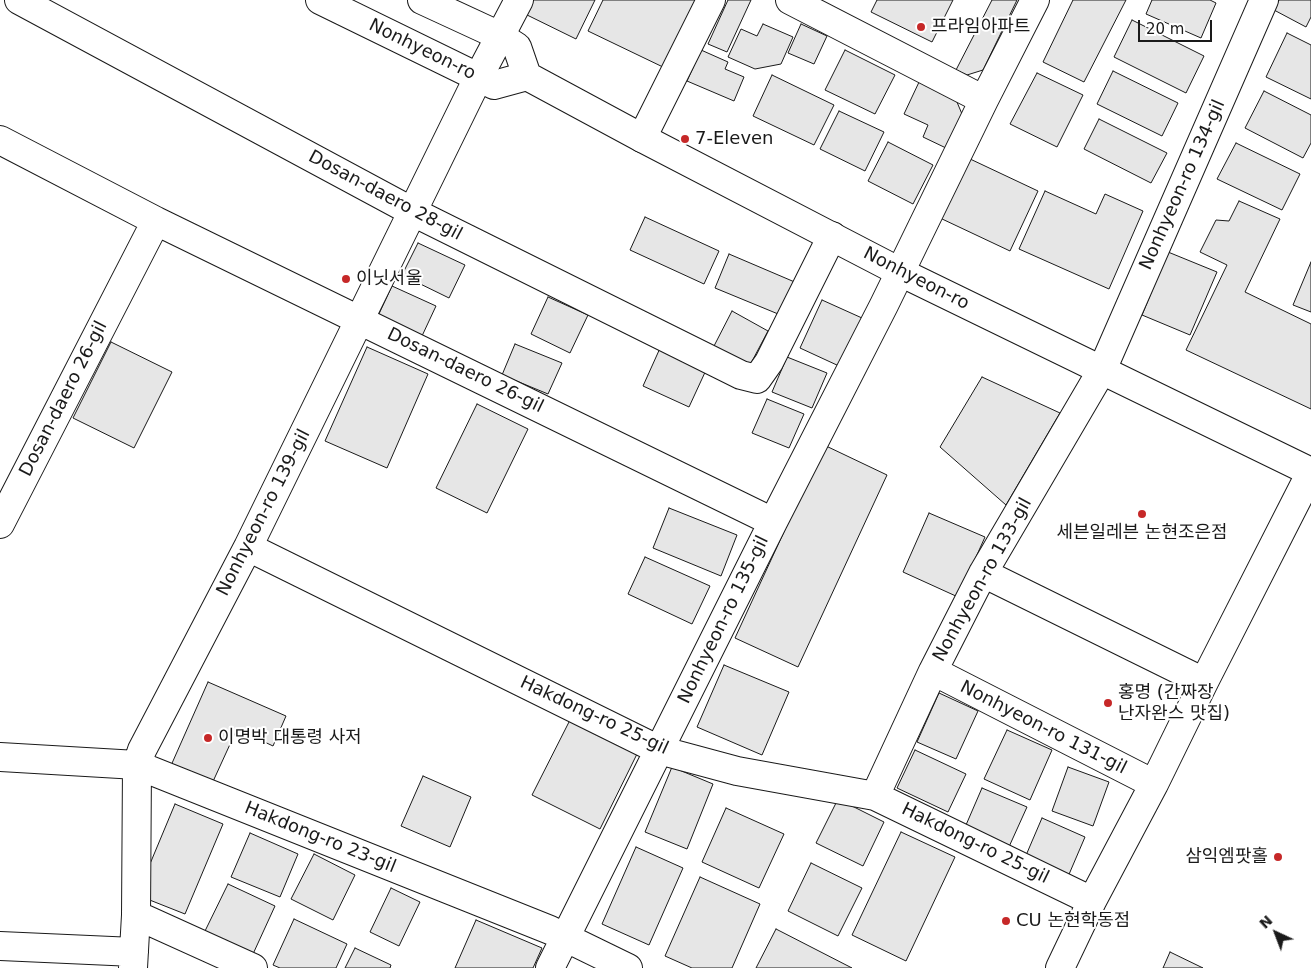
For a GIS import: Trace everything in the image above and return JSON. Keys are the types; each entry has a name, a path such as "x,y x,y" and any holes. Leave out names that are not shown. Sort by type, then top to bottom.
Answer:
{"street":[{"name":"Dosan-daero 28-gil","path":"19,0 413,212 741,376 757,379 769,362 832,236"},
{"name":"Nonhyeon-ro","path":"320,0 494,85 527,76 900,272 1311,472"},
{"path":"422,0 500,36 517,47 527,76"},
{"name":"Nonhyeon-ro 139-gil","path":"134,960 137,765 142,750 248,547 478,78 519,0"},
{"path":"642,138 710,0"},
{"path":"790,0 984,100"},
{"name":"Nonhyeon-ro 135-gil","path":"550,968 1035,0"},
{"name":"Nonhyeon-ro 134-gil","path":"1102,370 1264,0"},
{"name":"Dosan-daero 26-gil","path":"0,140 156,221 773,522"},
{"name":"Dosan-daero 26-gil","path":"0,524 156,221"},
{"name":"Nonhyeon-ro 133-gil","path":"875,796 933,671 983,574 1102,370"},
{"path":"1060,968 1092,901 1154,784 1311,472"},
{"name":"Hakdong-ro 25-gil","path":"248,547 660,750 737,771 875,796 1092,901"},
{"path":"983,574 1204,682"},
{"name":"Nonhyeon-ro 131-gil","path":"933,671 1154,784"},
{"name":"Hakdong-ro 23-gil","path":"0,757 137,765 565,936 628,968"},
{"path":"136,915 253,968"},
{"path":"0,946 134,960"}],"building":[{"path":"530,0 595,0 576,39 523,13"},
{"path":"603,0 698,0 665,68 588,31"},
{"path":"728,0 751,0 727,52 708,44"},
{"name":"프라임아파트","path":"877,0 953,0 932,42 871,12"},
{"path":"992,0 1017,0 983,70 967,75 956,70"},
{"path":"1073,0 1126,0 1084,82 1043,62"},
{"path":"1152,0 1210,0 1216,3 1201,38 1146,14"},
{"path":"1279,0 1311,0 1311,17 1306,27 1274,10"},
{"path":"1132,20 1204,56 1186,93 1114,57"},
{"path":"763,24 793,37 781,64 755,69 728,57 741,29 757,36"},
{"path":"801,24 827,36 814,64 788,53"},
{"path":"1287,33 1311,45 1311,99 1266,77"},
{"path":"701,50 728,62 725,69 744,77 734,101 687,81"},
{"path":"845,50 895,75 875,114 825,90"},
{"path":"1113,71 1178,103 1162,136 1097,104"},
{"path":"1037,73 1083,95 1057,147 1010,124"},
{"path":"772,75 834,105 814,145 753,116"},
{"path":"920,80 954,95 962,114 946,148 923,137 928,125 904,114"},
{"path":"1264,91 1311,115 1311,143 1303,158 1245,128"},
{"path":"839,111 884,132 865,171 820,149"},
{"path":"1099,119 1167,153 1151,183 1084,149"},
{"path":"888,142 933,165 913,204 868,181"},
{"path":"1236,143 1300,174 1282,210 1217,179"},
{"path":"968,158 1038,191 1010,251 940,218"},
{"path":"1045,191 1096,214 1105,194 1143,211 1109,289 1019,249"},
{"path":"1239,201 1280,219 1245,292 1311,324 1311,409 1186,350 1227,265 1200,252 1216,220 1229,221"},
{"path":"645,217 719,251 704,284 630,250"},
{"path":"418,243 465,265 449,298 402,275"},
{"path":"1168,252 1217,272 1190,335 1142,315"},
{"path":"729,254 797,283 783,316 715,288"},
{"path":"1311,262 1311,312 1293,305"},
{"path":"392,286 436,306 422,336 378,316"},
{"path":"548,297 588,315 570,353 531,334"},
{"path":"822,300 862,318 839,366 800,348"},
{"path":"732,311 768,331 750,365 714,346"},
{"path":"111,342 172,372 134,448 73,418"},
{"path":"515,344 562,363 548,394 502,375"},
{"path":"661,346 707,368 689,407 643,386"},
{"path":"367,347 428,374 387,468 325,441"},
{"path":"787,357 827,373 812,408 772,392"},
{"path":"982,377 1060,413 1006,505 940,447"},
{"path":"767,399 804,414 789,448 752,433"},
{"path":"477,404 528,429 487,513 436,488"},
{"path":"824,445 887,475 798,667 735,638"},
{"path":"669,508 737,535 721,576 653,548"},
{"path":"929,513 985,537 958,597 903,572"},
{"path":"645,557 710,586 692,624 628,594"},
{"path":"724,665 789,692 762,755 697,727"},
{"name":"이명박 대통령 사저","path":"208,682 286,716 273,746 237,729 210,788 169,770"},
{"path":"939,693 978,711 956,759 917,742"},
{"path":"570,720 637,754 600,829 532,795"},
{"path":"1007,730 1052,750 1030,800 984,779"},
{"path":"915,750 966,774 948,812 897,788"},
{"path":"672,767 713,784 687,849 645,832"},
{"path":"1068,767 1109,782 1093,826 1052,811"},
{"path":"423,776 471,797 450,847 401,826"},
{"path":"982,788 1027,807 1008,849 966,825"},
{"path":"838,799 884,822 863,866 816,843"},
{"path":"175,804 223,824 185,914 137,895"},
{"path":"726,808 784,834 759,888 702,862"},
{"path":"1042,818 1085,837 1067,879 1024,860"},
{"path":"901,832 955,857 906,961 852,935"},
{"path":"250,833 298,854 280,897 231,877"},
{"path":"636,847 683,868 649,945 602,924"},
{"path":"314,854 355,875 333,920 291,899"},
{"path":"811,863 862,888 838,936 788,911"},
{"path":"700,877 760,904 732,968 692,968 665,956"},
{"path":"228,884 275,906 253,954 205,931"},
{"path":"391,888 420,902 399,946 370,932"},
{"path":"294,919 347,944 336,968 280,968 273,965"},
{"path":"476,920 542,948 533,968 455,968"},
{"path":"776,929 852,968 756,968"},
{"path":"355,948 391,965 390,968 345,968"},
{"path":"1170,952 1203,968 1163,968"}],"place":[{"name":"프라임아파트","path":"921,27"},
{"name":"7-Eleven","path":"685,139"},
{"name":"이닛서울","path":"346,279"},
{"name":"세븐일레븐 논현조은점","path":"1142,514"},
{"name":"홍명 (간짜장 난자완스 맛집)","path":"1108,703"},
{"name":"이명박 대통령 사저","path":"208,738"},
{"name":"삼익엠팟홀","path":"1278,857"},
{"name":"CU 논현학동점","path":"1006,921"}]}
